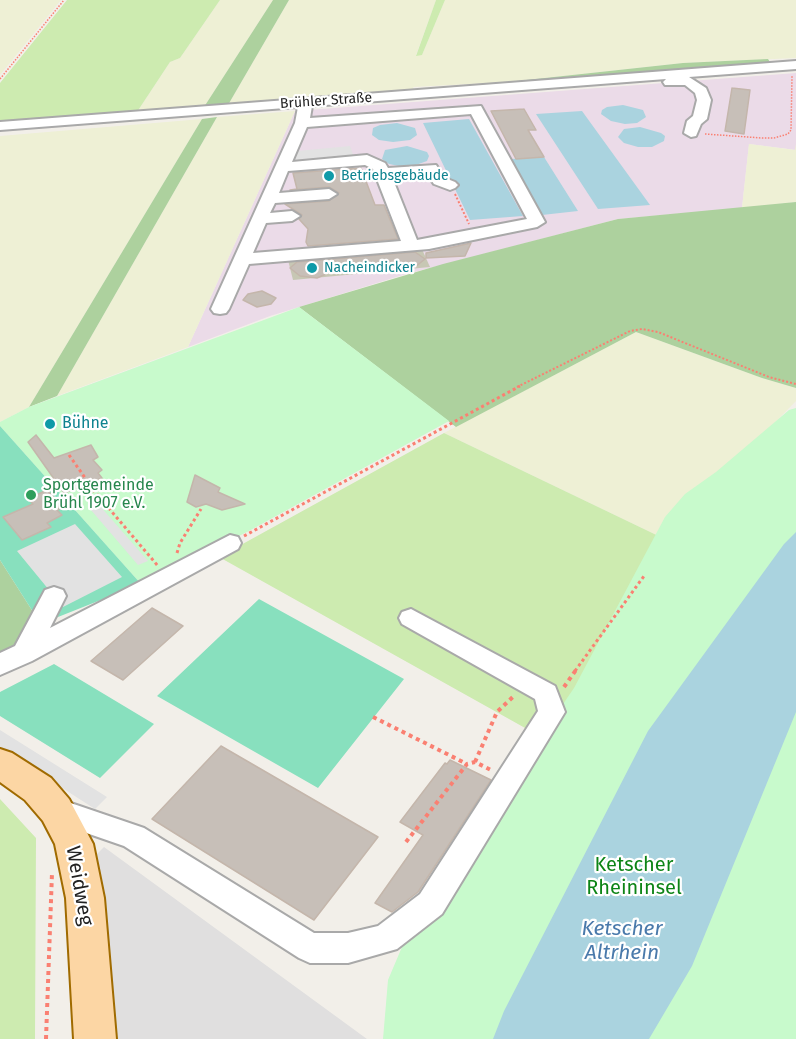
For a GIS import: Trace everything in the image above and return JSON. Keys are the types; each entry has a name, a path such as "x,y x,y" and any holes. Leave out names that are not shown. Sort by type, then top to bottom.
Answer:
{"main road":[{"name":"Weidweg","path":"0,763 38,789 56,810 68,830 80,868 85,898 95,1039"}],"street":[{"name":"Brühler Straße","path":"0,126 304,112 652,76 793,68"},
{"path":"304,112 688,81 699,88 704,100 700,119 694,121 691,133"},
{"path":"242,259 411,245 537,222 476,110 304,112"},
{"path":"220,309 284,167 304,112"},
{"path":"360,141 367,160"},
{"path":"284,167 367,160 380,166 411,245"},
{"path":"383,173 431,168 439,181 450,185"},
{"path":"270,199 329,194"},
{"path":"260,219 292,216"},
{"path":"0,665 230,543"},
{"path":"23,654 54,596"},
{"path":"56,810 134,837 310,948 348,948 386,939 431,904 552,712 546,693 411,618"}],"path":[{"path":"0,79 64,0"},
{"path":"691,133 762,138 774,138 788,134 791,130 793,68"},
{"path":"450,185 474,234"},
{"path":"230,543 506,393 630,331 642,328 658,332 769,377 796,384"},
{"path":"69,455 95,492 167,578"},
{"path":"180,543 201,509"},
{"path":"550,706 644,576"},
{"path":"475,762 497,712 523,688 526,681"},
{"path":"373,717 468,764"},
{"path":"406,842 468,764 475,762 509,779"},
{"path":"46,1039 52,867"}],"shaded area":[{"path":"0,0 61,0 0,75"},
{"path":"220,0 273,0 204,107 137,112 170,62 180,58"},
{"path":"289,0 436,0 416,55 422,55 445,0 796,0 796,58 683,63 508,82 413,87 416,93 228,105"},
{"path":"796,73 796,150 749,144 742,208 618,219 403,275 270,316 188,347 295,111"},
{"path":"295,111 188,347 57,396 217,117"},
{"path":"202,119 29,407 0,422 0,136"},
{"path":"749,144 795,150 796,144 796,202 742,208"},
{"path":"350,146 355,160 293,164 291,157 297,151"},
{"path":"421,247 430,267 293,280 288,260"},
{"path":"636,332 796,388 796,401 752,446 671,542 444,433"},
{"path":"100,506 148,561 138,565 91,510"},
{"path":"75,524 122,577 63,607 17,551"},
{"path":"0,730 107,797 95,809 0,748"},
{"path":"104,847 367,1039 103,1039 93,858"}],"green space":[{"path":"67,0 220,0 180,58 170,62 137,112 0,122 0,83"},
{"path":"273,0 289,0 228,105 204,107"},
{"path":"436,0 445,0 422,55 416,56"},
{"path":"768,59 772,65 529,83 508,82 683,63"},
{"path":"796,67 796,70 315,106 317,105"},
{"path":"217,117 57,396 29,407 202,119"},
{"path":"796,202 796,388 636,332 456,427 299,307 443,264 618,219"},
{"path":"299,307 449,421 247,532 141,584 0,426 0,422 29,407"},
{"name":"Ketscher Rheininsel","path":"796,408 796,1039 383,1039 388,980 410,928 574,688 665,517 685,494 716,472 789,410"},
{"name":"Sportgemeinde Brühl 1907 e.V.","path":"0,426 141,584 53,619 35,615 0,560"},
{"path":"444,433 671,542 543,738 219,557"},
{"path":"0,560 35,615 10,652 0,656"},
{"path":"259,599 404,679 318,788 157,696"},
{"path":"54,664 154,724 100,778 0,716 0,692"},
{"path":"0,799 36,838 35,1039 0,1039"}],"water":[{"path":"623,105 643,110 646,117 637,123 625,124 611,121 601,114 602,110 607,107"},
{"path":"582,111 650,205 598,209 536,114"},
{"path":"469,119 523,216 470,220 423,123"},
{"path":"397,123 415,128 417,135 410,140 393,142 379,140 372,135 373,128"},
{"path":"640,127 661,133 665,136 664,141 652,147 638,147 624,143 618,137 624,129"},
{"path":"407,146 427,152 429,156 427,161 404,167 389,164 382,159 385,150"},
{"path":"544,157 578,211 542,215 511,159"},
{"name":"Ketscher Altrhein","path":"796,532 796,712 692,966 649,1039 493,1039 504,1011 648,731 784,544"}],"building":[{"path":"732,88 750,90 744,134 725,131"},
{"path":"524,109 536,130 528,130 544,157 516,159 491,111"},
{"path":"361,168 375,205 384,205 398,239 308,246 306,242 308,229 299,219 302,215 285,204 329,201 339,193 329,187 290,190 297,189 293,173"},
{"path":"471,243 465,256 426,258 426,253"},
{"path":"415,252 425,259 415,267 406,269 382,263 372,271 358,273 346,270 336,262 326,274 317,278 300,276 290,268 297,262"},
{"path":"262,291 276,298 271,304 257,307 243,300 248,294"},
{"path":"36,435 54,458 91,445 98,457 93,460 102,470 98,473 102,478 64,493 28,442"},
{"path":"195,475 220,488 218,492 245,504 222,510 206,504 196,507 187,502"},
{"path":"47,490 63,507 57,510 62,515 47,523 51,527 22,540 3,517 33,504 28,499"},
{"path":"152,608 183,626 123,680 91,661"},
{"path":"221,746 378,837 314,920 152,819"},
{"path":"450,760 491,780 418,892 392,912 375,903 423,835 400,822 445,763 447,764"}],"place":[{"name":"Betriebsgebäude","path":"329,176"},
{"name":"Nacheindicker","path":"312,268"},
{"name":"Bühne","path":"50,424"},
{"name":"Sportgemeinde Brühl 1907 e.V.","path":"31,495"}]}
